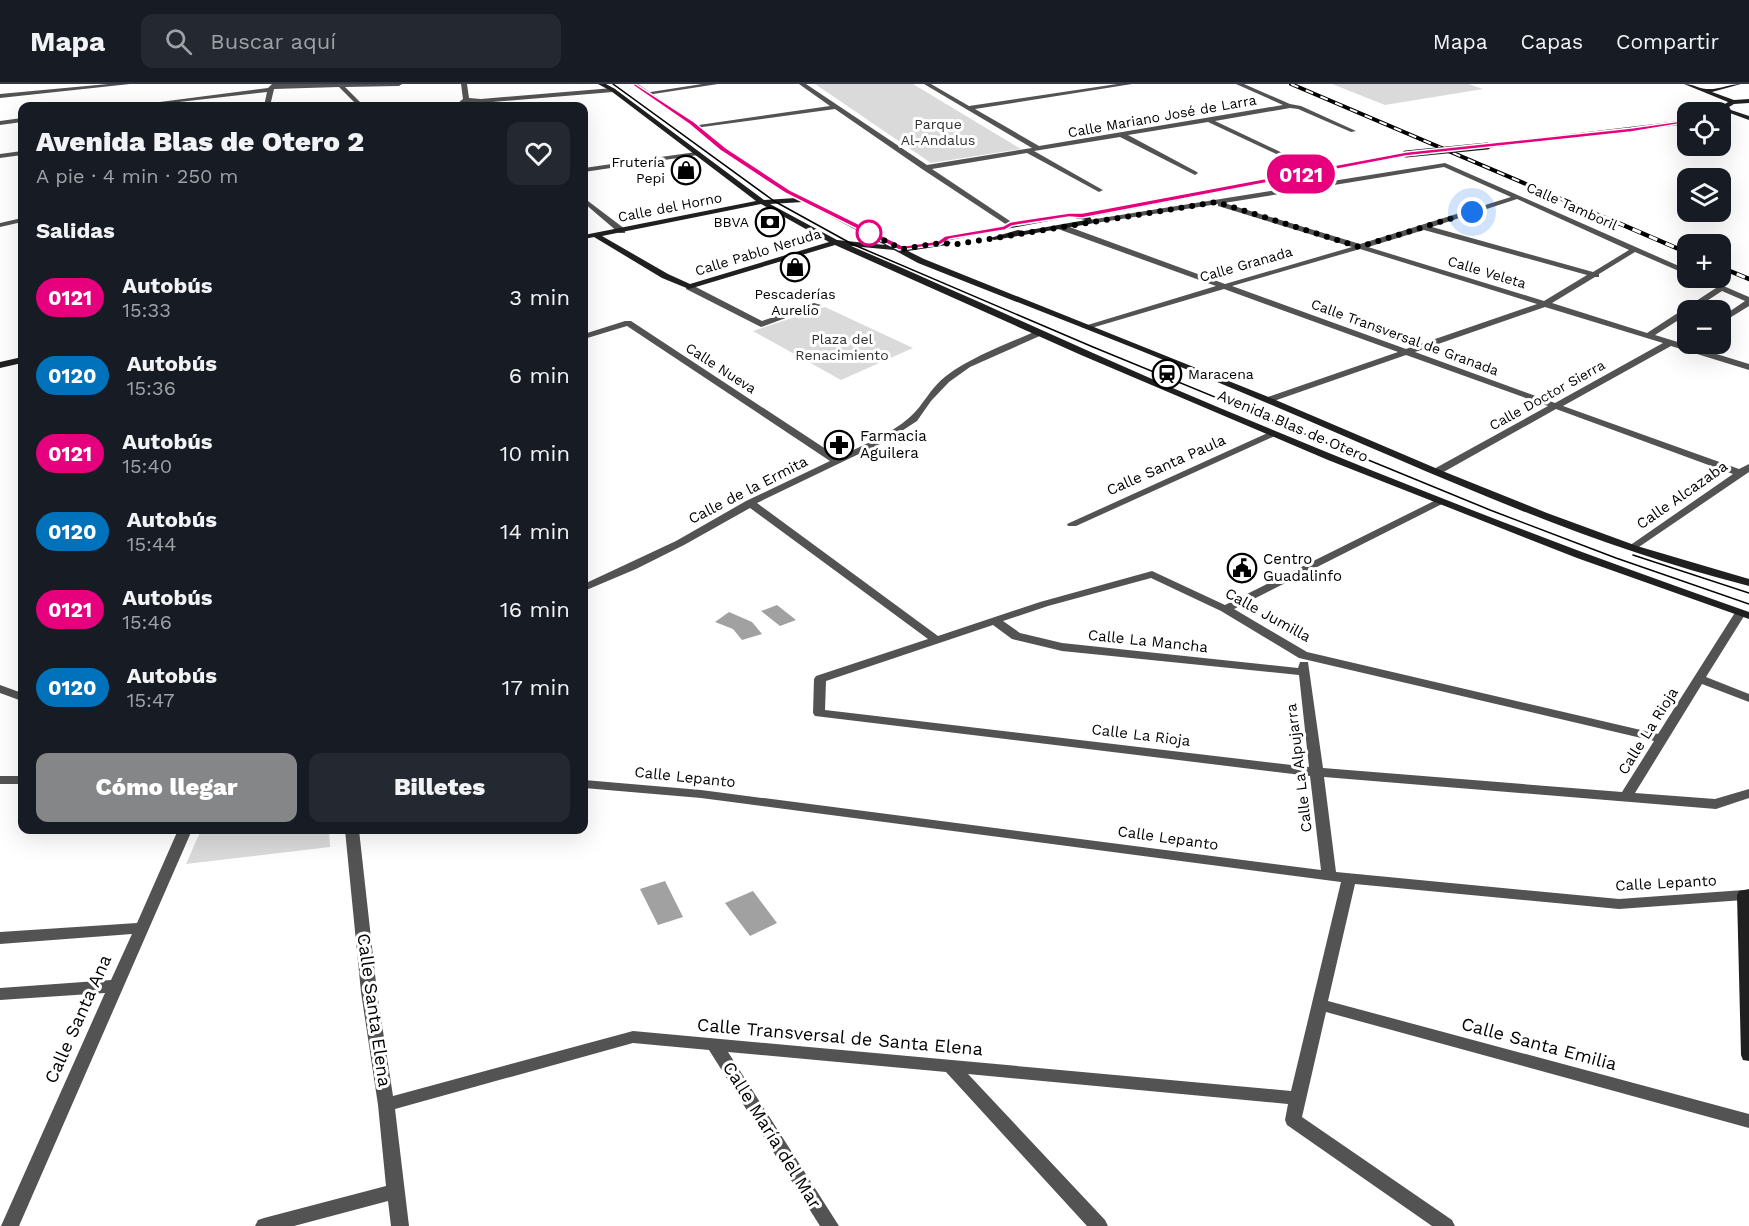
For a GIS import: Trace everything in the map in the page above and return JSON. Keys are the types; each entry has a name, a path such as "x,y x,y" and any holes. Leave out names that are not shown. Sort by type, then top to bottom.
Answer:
{"street":[{"path":"0,96 129,84 134,102"},
{"path":"164,102 272,87 399,84"},
{"path":"464,84 466,100"},
{"name":"Avenida Blas de Otero","path":"601,84 613,90 762,202 835,242 1272,434 1438,502 1582,559 1745,614"},
{"name":"Avenida Blas de Otero","path":"634,84 695,126 723,149 788,191 921,261 1268,400 1436,472 1633,548 1749,583"},
{"path":"647,93 715,84"},
{"path":"802,84 1007,226 1024,233"},
{"path":"927,84 1039,149"},
{"path":"969,108 1129,84"},
{"path":"1239,84 1353,131"},
{"path":"1687,84 1733,102"},
{"path":"1708,91 1738,84"},
{"path":"340,85 357,102"},
{"path":"268,102 272,87"},
{"path":"463,102 613,90"},
{"path":"1749,101 1733,102 1725,106 1736,114 1749,117"},
{"name":"Calle Mariano José de Larra","path":"924,168 1290,106"},
{"path":"695,126 835,107"},
{"path":"1731,115 1736,114"},
{"path":"1209,120 1287,157"},
{"path":"0,123 18,121"},
{"path":"940,243 948,238 1007,226 1069,215 1082,216 1406,154 1677,123"},
{"path":"1122,135 1195,173"},
{"path":"1029,151 1099,190"},
{"path":"0,156 18,154"},
{"path":"588,169 696,154"},
{"name":"Calle Tamboril","path":"1217,202 1445,165 1677,268"},
{"name":"Calle Granada","path":"1085,327 1222,285 1427,228 1517,197"},
{"name":"Calle del Horno","path":"588,236 762,202 808,201"},
{"path":"872,257 902,249 940,243 958,244 1217,202"},
{"name":"Calle Veleta","path":"1217,202 1677,343"},
{"path":"588,203 622,231"},
{"path":"1082,216 1089,219 1089,222"},
{"path":"0,225 18,221"},
{"name":"Calle Transversal de Granada","path":"1061,227 1556,405 1745,470"},
{"path":"1427,228 1596,275"},
{"path":"596,235 665,276 761,324 818,304"},
{"path":"835,242 902,249"},
{"name":"Calle Pablo Neruda","path":"689,287 835,242"},
{"path":"1268,400 1545,304 1596,275 1635,249"},
{"path":"1649,335 1722,288 1749,301 1731,314"},
{"name":"Calle Nueva","path":"588,336 628,323 837,461"},
{"name":"Calle de la Ermita","path":"588,584 680,543 750,503 885,438 914,419 928,399 946,380 967,365 1039,333"},
{"name":"Calle Doctor Sierra","path":"1436,472 1671,342"},
{"name":"Calle Veleta","path":"1713,354 1749,367"},
{"path":"0,365 18,361"},
{"name":"Calle Santa Paula","path":"1072,524 1272,434"},
{"name":"Calle Alcazaba","path":"1633,548 1745,470"},
{"path":"1225,609 1438,502"},
{"path":"750,503 935,639"},
{"name":"Calle Jumilla","path":"935,639 1152,574 1225,609 1303,655 1663,739"},
{"name":"Calle La Rioja","path":"935,639 820,679 819,713 1316,772 1625,798 1700,679 1745,614"},
{"name":"Calle La Mancha","path":"994,620 1016,636 1062,647 1305,672"},
{"name":"Calle La Alpujarra","path":"1303,655 1329,876"},
{"path":"1700,679 1749,698"},
{"path":"0,689 18,696"},
{"path":"0,780 18,780"},
{"name":"Calle Lepanto","path":"588,784 701,794 1329,876 1619,904 1747,894"},
{"path":"1625,798 1716,804 1749,793"},
{"name":"Calle Santa Ana","path":"10,1226 114,986 183,834"},
{"name":"Calle Santa Elena","path":"352,834 369,992 386,1105 399,1226"},
{"path":"1349,878 1293,1120 1446,1226"},
{"path":"1747,894 1749,1055"},
{"path":"0,938 140,928"},
{"path":"0,994 114,986"},
{"name":"Calle Santa Emilia","path":"1320,1004 1749,1121"},
{"name":"Calle Transversal de Santa Elena","path":"386,1105 633,1037 1297,1098"},
{"name":"Calle María del Mar","path":"714,1044 830,1226"},
{"path":"951,1067 1099,1226"},
{"path":"264,1226 395,1191"}],"green space":[{"name":"Parque Al-Andalus","path":"815,84 913,84 1021,149 931,163"},
{"path":"1332,84 1469,84 1483,89 1385,105"},
{"name":"Plaza del Renacimiento","path":"825,307 913,348 841,380 753,331"},
{"path":"199,834 329,834 330,847 186,864"}],"shaded area":[{"path":"777,605 796,620 780,626 761,611"},
{"path":"729,612 752,622 762,634 742,640 733,629 715,622"},
{"path":"665,881 683,917 658,925 640,889"},
{"path":"753,891 777,923 750,936 725,903"}],"tram line":[{"path":"613,84 774,201 852,244 1093,347 1490,510 1616,558 1749,604"},
{"path":"1633,555 1749,593"}],"railway":[{"path":"1291,84 1620,224"},
{"path":"1616,222 1677,248"},
{"path":"1731,272 1749,279"}],"bus line":[{"name":"0121","path":"634,84 770,180 902,249 940,243 948,238 1005,228 1010,225 1069,215 1082,216 1406,154 1677,124"}],"place":[{"name":"Frutería Pepi","path":"686,170"},
{"name":"BBVA","path":"770,222"},
{"name":"Pescaderías Aurelio","path":"795,267"},
{"name":"Maracena","path":"1167,374"},
{"name":"Farmacia Aguilera","path":"839,445"},
{"name":"Centro Guadalinfo","path":"1242,568"}],"route":[{"path":"869,233 867,232 902,249 940,243 958,244 1217,202 1359,247 1427,228 1472,212"}]}
